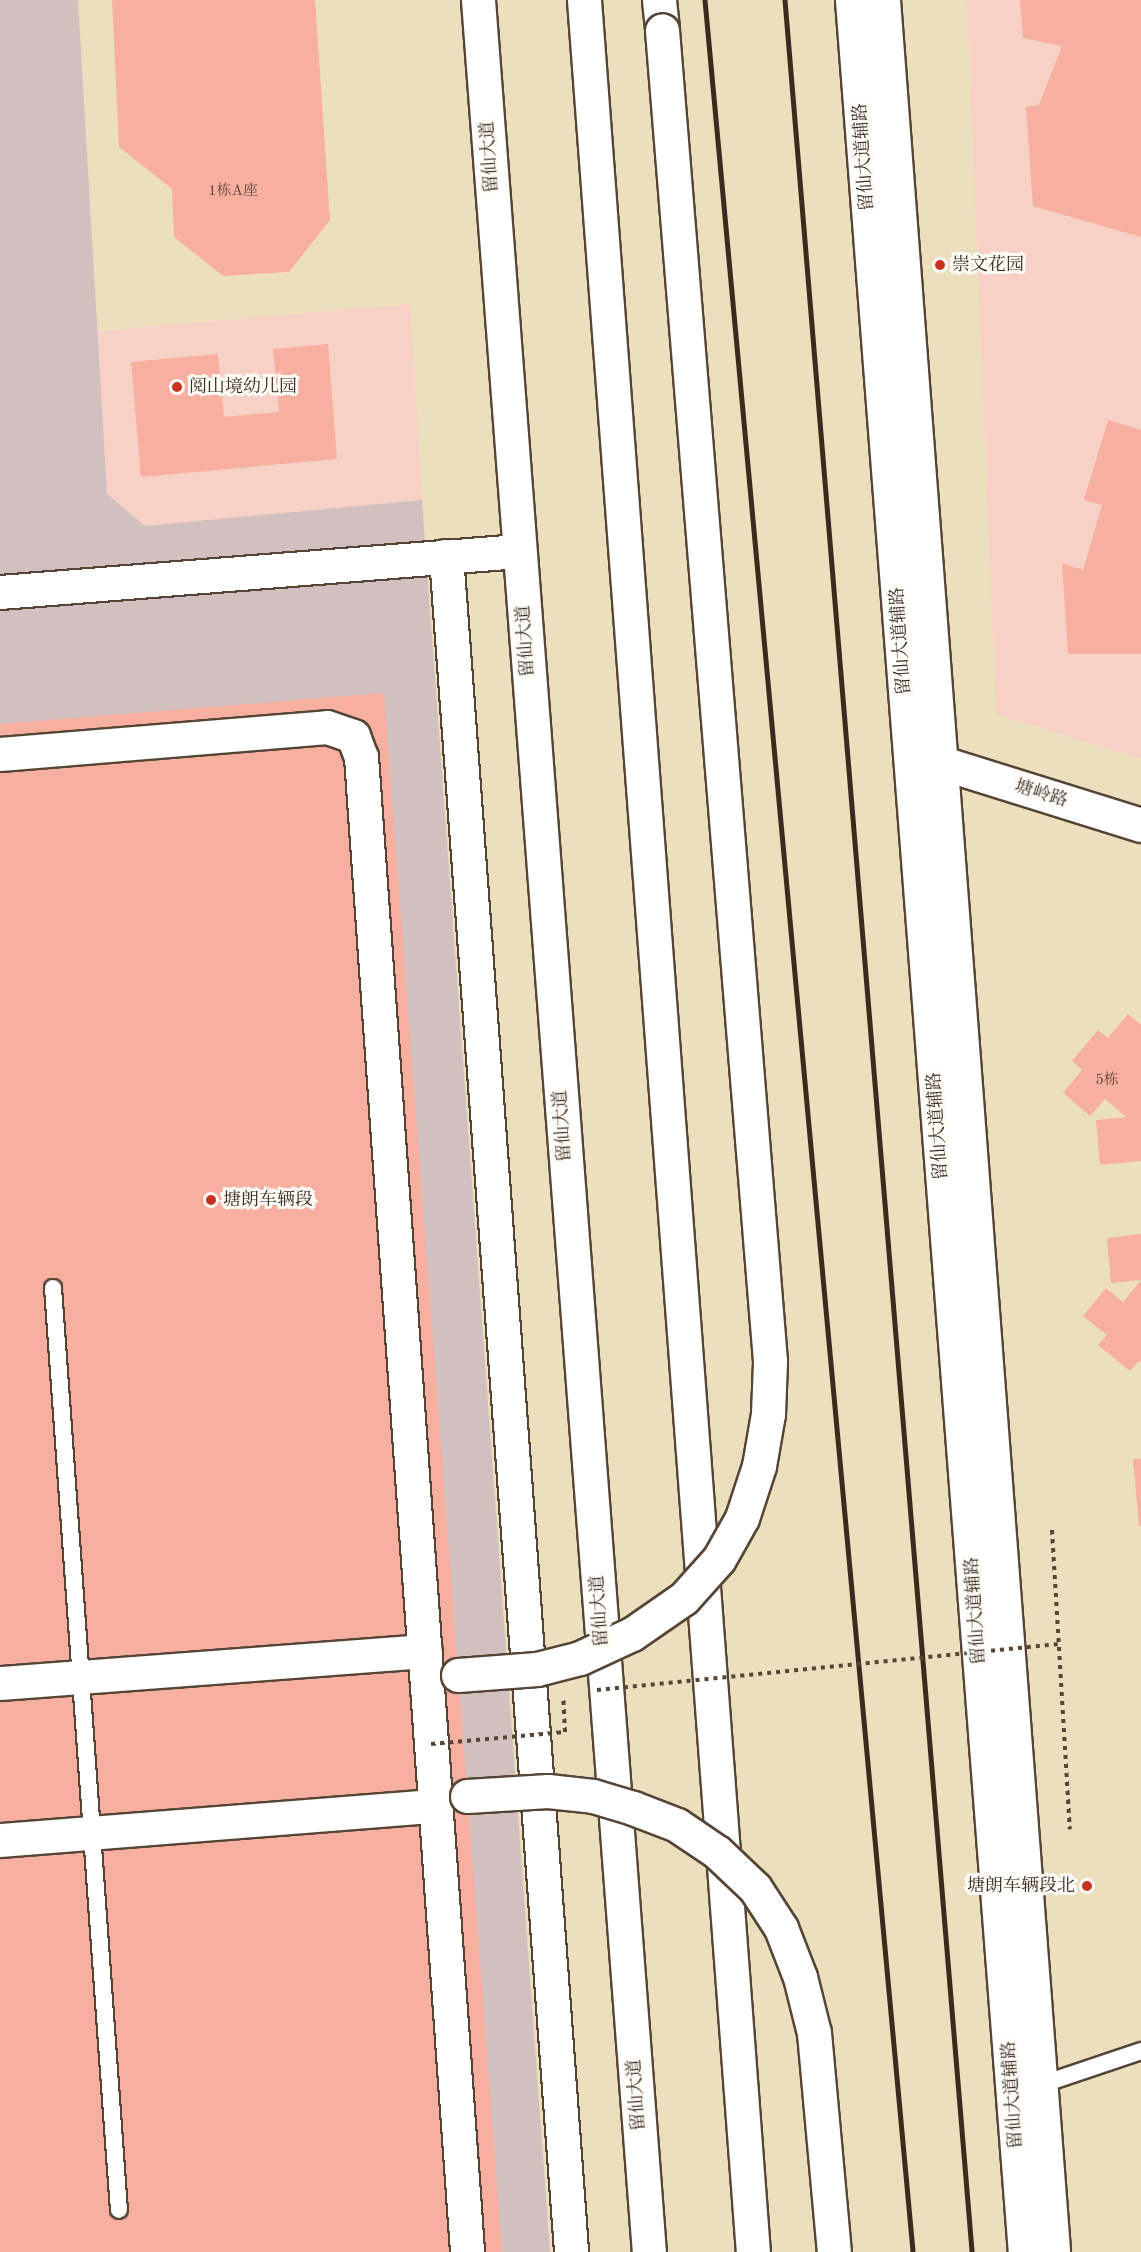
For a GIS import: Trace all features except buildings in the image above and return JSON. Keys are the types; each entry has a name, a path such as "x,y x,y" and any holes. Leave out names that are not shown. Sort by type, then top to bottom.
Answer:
{"main road":[{"name":"留仙大道","path":"478,0 649,2252"},
{"path":"584,0 753,2252"},
{"name":"留仙大道辅路","path":"852,0 1025,2252"},
{"name":"留仙大道辅路","path":"883,0 1053,2252"},
{"path":"0,1683 81,1677 437,1668 537,1669 580,1659 632,1634 684,1598 719,1559 742,1518 759,1466 768,1414 769,1349 660,15"},
{"path":"0,592 519,551"},
{"path":"446,556 571,2252"},
{"path":"0,753 327,727 353,736 361,757 437,1668 431,1744 468,2252"},
{"name":"塘岭路","path":"942,763 1141,825"},
{"path":"0,1840 435,1802 467,1796 548,1791 593,1796 677,1825 717,1852 755,1887 781,1928 800,1977 814,2033 834,2252"}],"lane":[{"path":"53,1288 119,2210"},
{"path":"1040,2085 1141,2051"}],"path":[{"path":"1052,1530 1070,1829"},
{"path":"587,1691 1059,1644"},
{"path":"431,1744 565,1732 563,1693"}],"shaded area":[{"name":"塘朗车辆段","path":"0,0 78,0 107,494 145,526 422,500 550,2252 0,2252"},
{"path":"967,0 1141,0 1141,759 996,714"},
{"path":"410,304 422,500 145,526 107,494 97,331"}],"railway":[{"path":"705,0 913,2252"},
{"path":"785,0 972,2252"}],"place":[{"name":"崇文花园","path":"940,265"},
{"name":"阅山境幼儿园","path":"177,387"},
{"name":"塘朗车辆段","path":"211,1200"},
{"name":"塘朗车辆段北","path":"1087,1886"}]}
